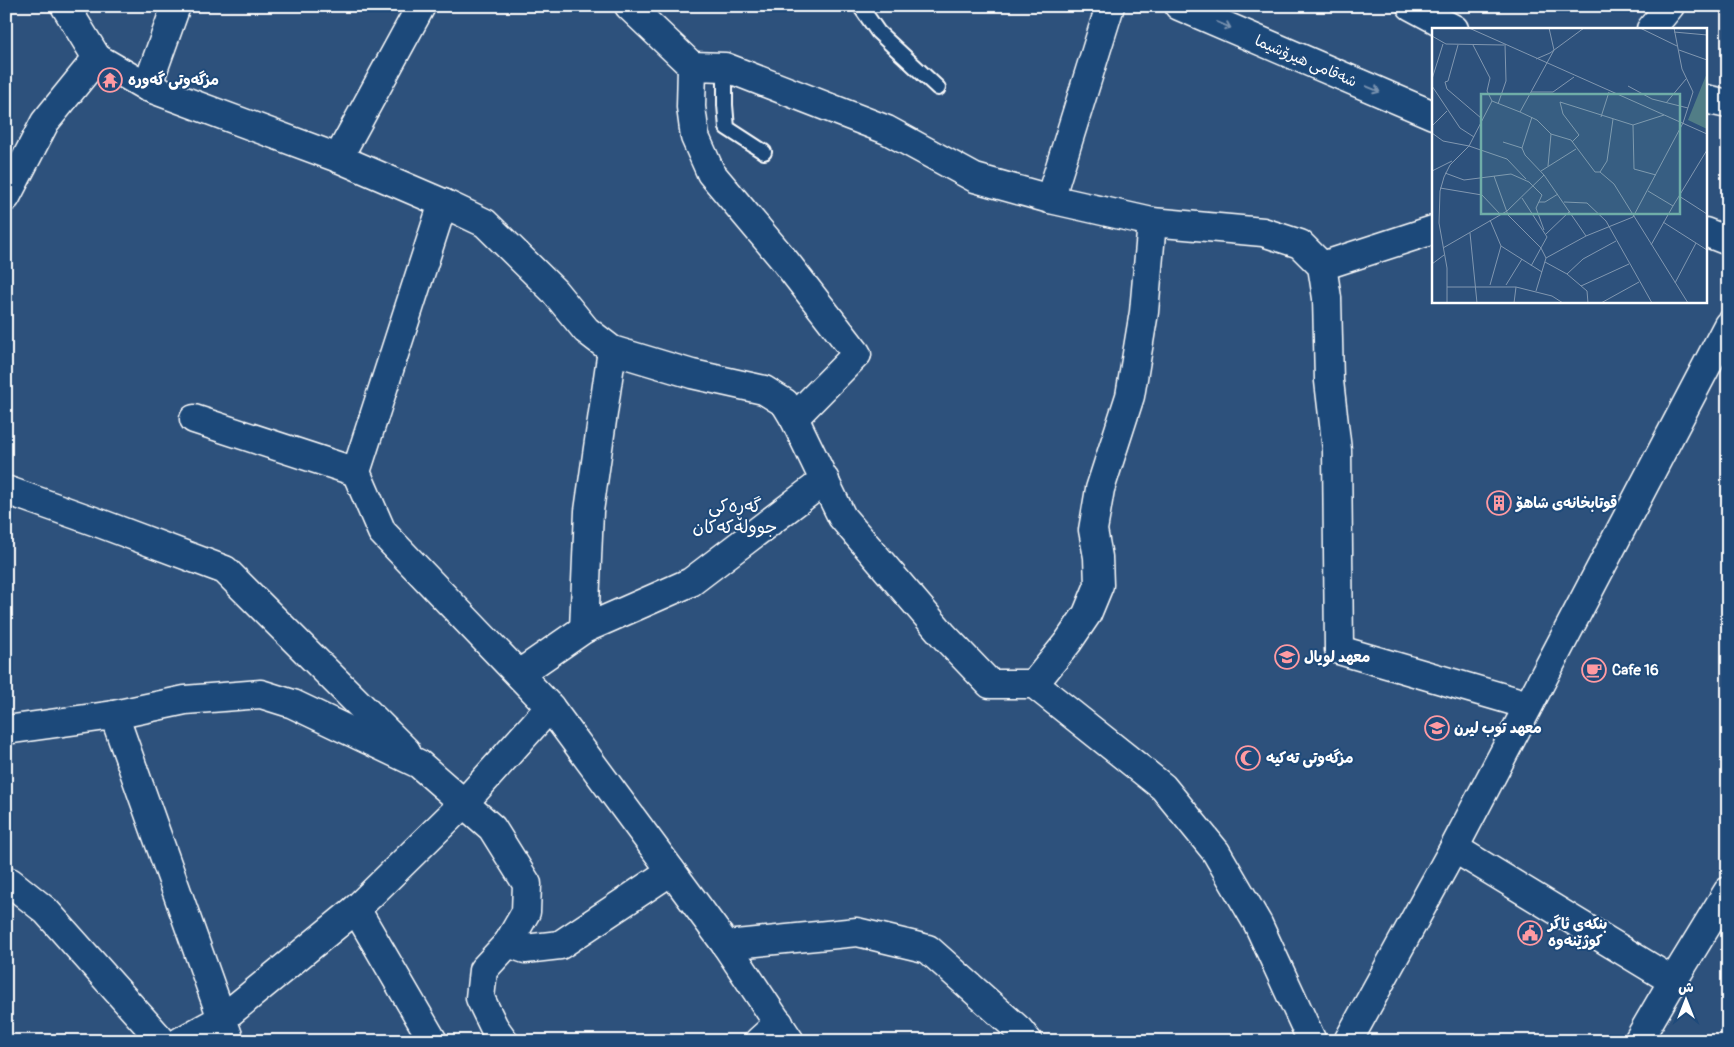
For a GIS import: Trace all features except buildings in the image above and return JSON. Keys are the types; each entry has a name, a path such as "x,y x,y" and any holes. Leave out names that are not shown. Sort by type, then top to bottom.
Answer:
{"street":[{"path":"65,6 97,58 147,87 338,158 443,203 484,223 554,291 586,330 612,350 692,374 764,390 785,403 842,517 944,636 990,684 1034,684 1163,787 1216,852 1258,924 1312,1041"},
{"path":"147,87 176,6"},
{"path":"338,158 421,6"},
{"path":"629,6 692,66 726,67 887,130 975,178 1050,199 1152,222 1262,232 1300,244 1322,266 1327,298 1329,381 1337,450 1339,650 1528,705"},
{"path":"1050,199 1110,6"},
{"name":"شەقامی هیرۆشیما","path":"1179,6 1432,115"},
{"path":"1410,6 1452,28"},
{"path":"1652,28 1670,6"},
{"path":"6,196 45,122 97,58"},
{"path":"692,66 691,106 695,137 712,173 857,354 794,418"},
{"path":"1706,99 1728,104"},
{"path":"443,203 356,472 382,532 550,707 726,945 785,1032 759,1041"},
{"path":"1034,684 1068,642 1087,614 1098,585 1098,557 1093,530 1100,490 1130,396 1144,312 1152,222"},
{"path":"1322,266 1432,230"},
{"path":"1706,232 1728,241"},
{"path":"1348,1041 1454,848 1728,325"},
{"path":"584,629 589,511 612,350"},
{"path":"194,419 356,472"},
{"path":"519,674 584,629 690,582 825,480"},
{"path":"6,490 225,570 419,764 492,828 527,884 526,912 508,943 483,970 480,998 494,1027 504,1041"},
{"path":"6,730 114,715 185,700 262,694 293,704 419,764"},
{"path":"181,1041 226,1029 356,909 464,803 550,707"},
{"path":"114,715 226,1029"},
{"path":"1454,848 1673,981"},
{"path":"508,943 525,949 560,945 671,871"},
{"path":"6,881 10,882 46,911 162,1041"},
{"path":"1638,1041 1728,891"},
{"path":"356,909 433,1041"},
{"path":"726,945 857,932 928,949 1028,1041"}],"lane":[{"path":"860,6 878,32 938,88"},
{"path":"726,67 725,106 727,128 764,152"}],"place":[{"name":"مزگەوتی گەورە","path":"110,80"},
{"name":"قوتابخانەی شاهۆ","path":"1499,503"},
{"name":"معهد لويال","path":"1287,657"},
{"name":"Cafe 16","path":"1594,670"},
{"name":"معهد توب ليرن","path":"1437,728"},
{"name":"مزگەوتی تەکیە","path":"1248,758"},
{"name":"بنکەی ئاگر کوژێنەوە","path":"1530,933"}],"district":[{"name":"گەڕەکی جوولەکەکان","path":"735,516"}]}
